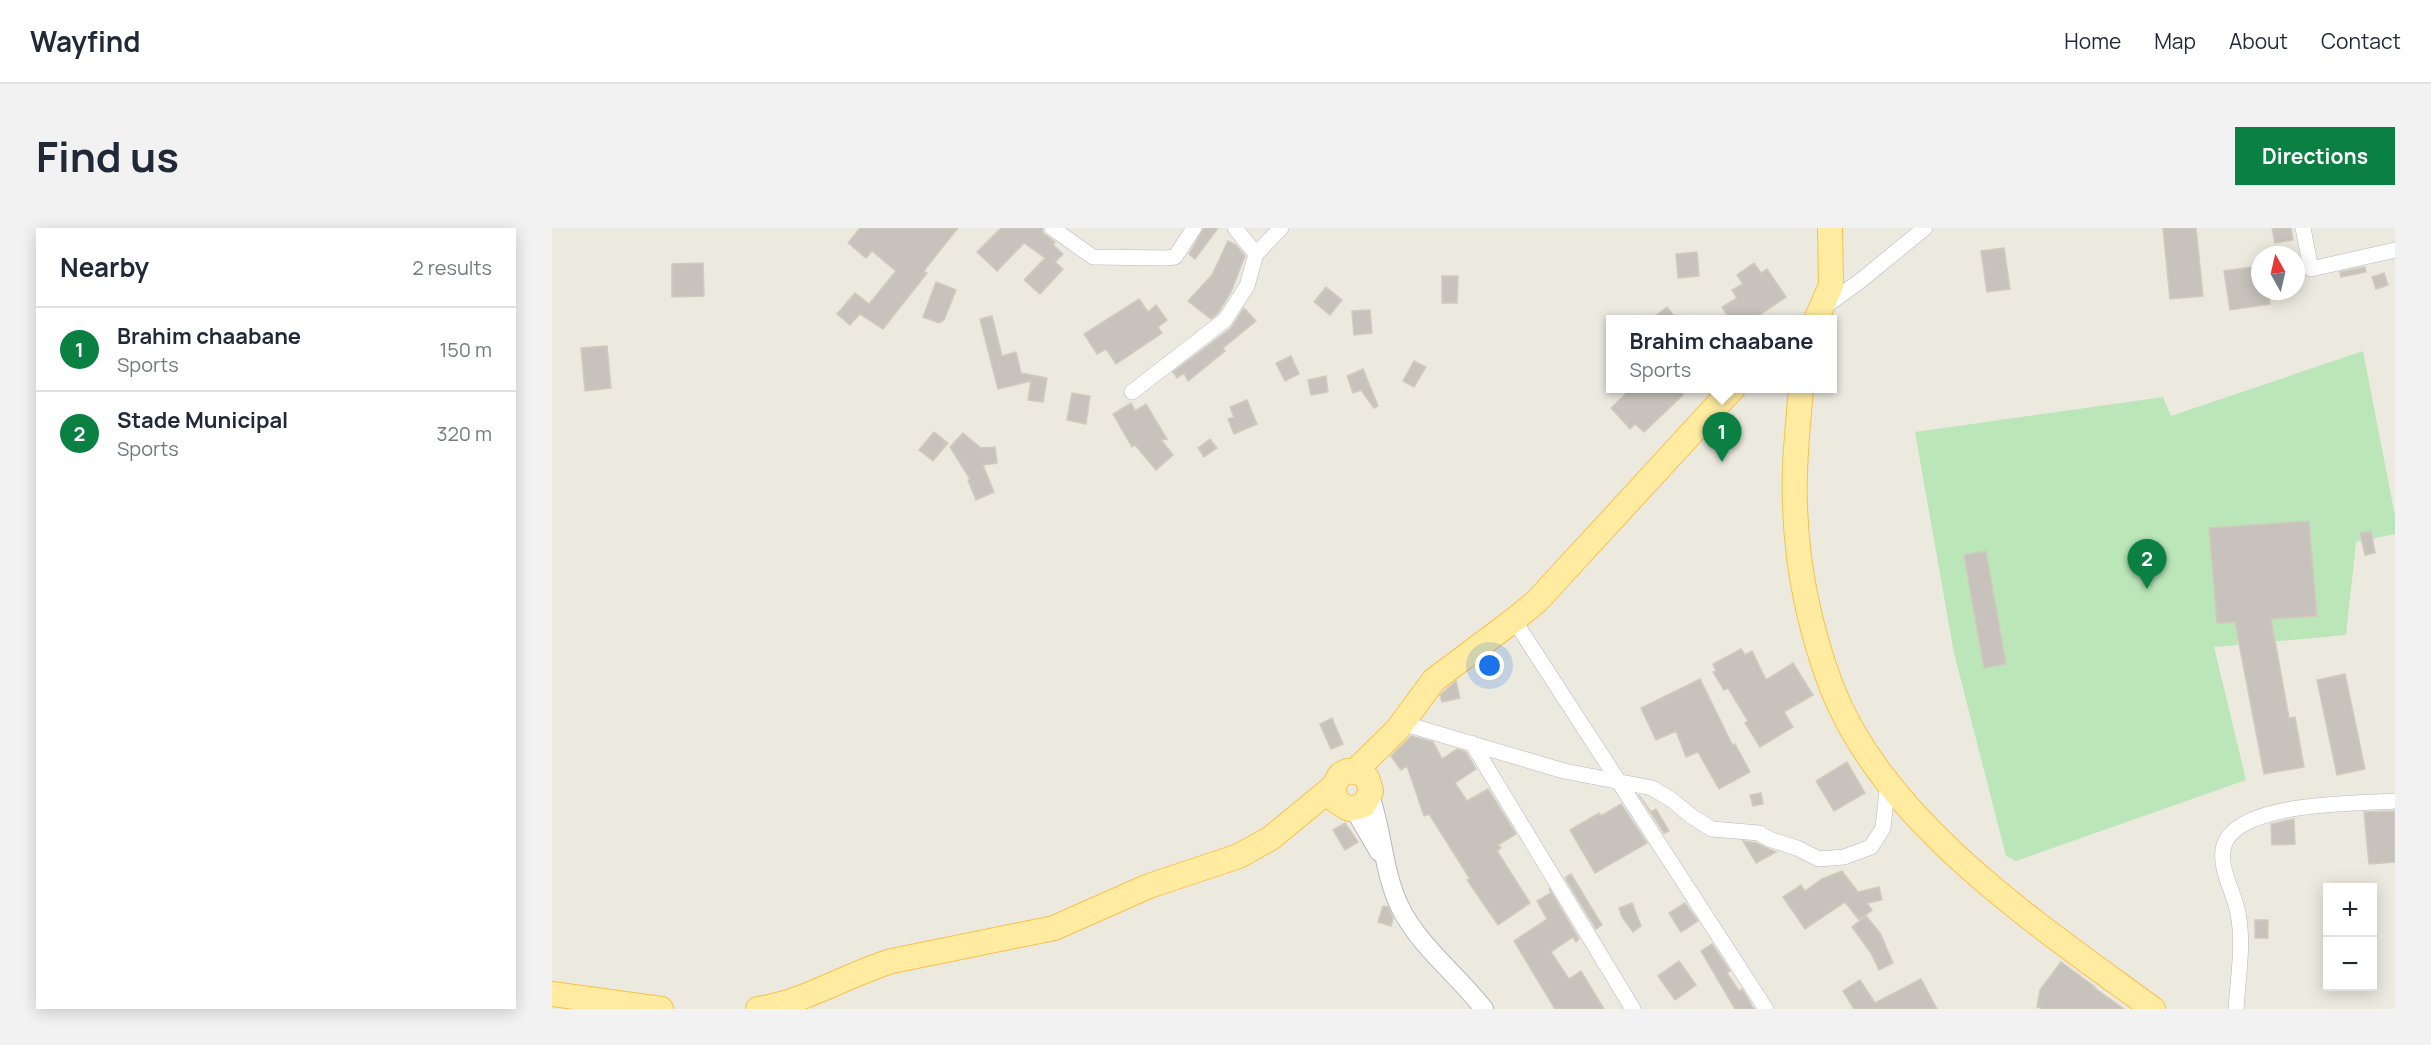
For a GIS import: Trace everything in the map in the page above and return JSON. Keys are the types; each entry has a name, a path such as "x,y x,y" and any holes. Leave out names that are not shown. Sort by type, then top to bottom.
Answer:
{"main road":[{"path":"1815,315 1831,285 1830,228"},
{"path":"758,1009 795,1001 892,961 1054,928 1149,885 1245,853 1261,844 1333,787 1340,775 1355,771 1397,730 1434,680 1537,601 1728,393"},
{"path":"1801,393 1794,467 1800,566 1812,627 1833,690 1858,739 1888,782 1927,827 1979,876 2044,928 2153,1009"},
{"path":"1288,824 1361,801 1397,730"},
{"path":"1355,771 1367,778 1361,801"},
{"path":"1333,787 1336,801 1361,801"},
{"path":"552,994 661,1009"}],"street":[{"path":"1052,228 1093,257 1166,258 1175,257 1194,228"},
{"path":"1235,228 1256,254"},
{"path":"1132,392 1225,320 1247,286 1256,254 1281,228"},
{"path":"1817,315 1924,228"},
{"path":"2303,228 2311,269 2395,250"},
{"path":"1514,620 1766,1009"},
{"path":"1397,730 1472,743 1564,771 1652,788 1712,829 1759,833 1819,859 1844,857 1871,847 1883,828 1888,782"},
{"path":"1472,743 1632,1009"},
{"path":"1361,801 1386,864 1395,897 1407,920 1484,1009"},
{"path":"2236,1009 2241,945 2238,914 2223,865 2223,849 2229,835 2243,825 2267,814 2292,809 2395,801"}],"green space":[{"path":"2363,351 2395,516 2395,534 2356,542 2346,635 2214,647 2246,780 2016,861 2006,856 1954,653 1915,432 2163,397 2171,416"}],"building":[{"path":"860,228 958,228 926,268 924,272 927,273 883,329 860,314 850,325 837,314 855,293 869,304 896,271 872,251 866,258 848,243"},
{"path":"1001,228 1042,228 1043,233 1055,242 1053,245 1063,254 1055,262 1063,269 1040,294 1024,280 1045,258 1024,243 997,271 977,252"},
{"path":"1204,228 1218,228 1195,259 1189,254"},
{"path":"2163,228 2196,228 2203,296 2170,299"},
{"path":"2272,228 2291,228 2293,240 2275,243"},
{"path":"1228,241 1236,245 1245,256 1231,292 1218,313 1211,319 1188,301 1212,275"},
{"path":"2004,248 2010,289 1987,292 1981,251"},
{"path":"1697,252 1699,276 1678,278 1676,254"},
{"path":"703,263 704,296 672,297 672,264"},
{"path":"1754,263 1761,273 1767,269 1786,297 1759,315 1727,315 1722,307 1737,298 1732,290 1743,284 1737,275"},
{"path":"2251,267 2251,300 2269,300 2270,304 2230,310 2224,271"},
{"path":"2365,267 2366,272 2341,277 2340,272"},
{"path":"2384,273 2388,285 2376,289 2372,277"},
{"path":"1442,276 1458,276 1457,303 1442,303"},
{"path":"936,282 956,290 944,320 939,323 923,317"},
{"path":"1326,287 1342,300 1330,315 1314,302"},
{"path":"1139,299 1148,312 1156,305 1167,320 1158,327 1162,333 1116,364 1106,349 1097,354 1084,334"},
{"path":"1667,307 1673,315 1657,315"},
{"path":"1244,308 1256,321 1223,348 1225,351 1188,381 1184,373 1177,378 1173,372 1231,328"},
{"path":"1370,310 1372,333 1354,335 1352,311"},
{"path":"992,316 1002,356 1016,352 1021,373 1047,378 1043,402 1028,400 1031,381 998,389 980,319"},
{"path":"607,346 611,388 585,391 581,348"},
{"path":"1291,356 1299,374 1285,381 1276,363"},
{"path":"1414,361 1426,367 1414,387 1403,381"},
{"path":"1363,369 1378,406 1374,408 1361,390 1353,393 1347,376"},
{"path":"1326,376 1328,392 1311,395 1308,380"},
{"path":"1072,393 1090,396 1086,424 1067,420"},
{"path":"1627,393 1681,393 1683,395 1644,432 1635,424 1630,429 1611,408"},
{"path":"1247,400 1257,424 1234,434 1228,419 1234,417 1230,407"},
{"path":"1131,403 1135,411 1146,404 1167,439 1161,440 1173,455 1156,470 1135,445 1132,447 1113,414"},
{"path":"934,432 948,443 933,461 919,450"},
{"path":"963,433 981,448 995,447 997,463 983,465 994,492 976,500 968,480 970,479 950,447"},
{"path":"1210,439 1217,448 1204,457 1198,448"},
{"path":"2309,521 2317,616 2271,619 2289,718 2295,717 2304,767 2264,774 2235,622 2217,623 2209,528"},
{"path":"2371,531 2375,553 2365,555 2360,533"},
{"path":"1986,551 2006,664 1984,668 1964,555"},
{"path":"1741,649 1745,655 1752,651 1766,680 1793,663 1813,695 1784,712 1793,727 1760,747 1745,723 1748,721 1728,688 1724,690 1713,672 1716,671 1713,664"},
{"path":"2345,674 2365,769 2337,775 2317,680"},
{"path":"1700,679 1733,746 1735,744 1750,772 1719,789 1698,752 1686,757 1676,731 1656,740 1641,708"},
{"path":"1456,681 1460,698 1442,702 1440,695"},
{"path":"1332,718 1343,744 1331,749 1320,724"},
{"path":"1411,736 1433,742 1442,759 1457,749 1466,752 1476,769 1455,783 1467,801 1488,789 1516,834 1498,845 1501,848 1497,851 1530,903 1498,925 1467,880 1470,879 1429,814 1424,816 1407,766 1401,770 1391,756"},
{"path":"1847,762 1865,793 1834,811 1816,781"},
{"path":"1761,793 1763,804 1753,806 1750,795"},
{"path":"1639,795 1651,812 1656,809 1669,831 1664,833"},
{"path":"1621,804 1647,843 1595,873 1570,830 1599,813 1601,816"},
{"path":"2395,811 2395,862 2369,864 2364,812"},
{"path":"2294,819 2295,844 2272,845 2271,824"},
{"path":"1345,823 1358,842 1345,850 1333,830"},
{"path":"1743,841 1756,843 1776,852 1756,863"},
{"path":"1842,871 1858,892 1879,887 1882,900 1867,903 1872,910 1859,920 1845,902 1805,929 1783,897 1801,885 1805,891 1822,879"},
{"path":"1571,874 1602,925 1596,929 1565,878"},
{"path":"1549,888 1579,939 1576,942 1573,937 1551,952 1569,979 1581,971 1604,1009 1555,1009 1514,941 1547,919 1537,901 1551,893"},
{"path":"1632,903 1641,926 1633,932 1622,917 1619,908"},
{"path":"1685,903 1698,921 1681,932 1669,913"},
{"path":"1383,906 1388,907 1393,918 1391,926 1378,922"},
{"path":"1866,916 1880,933 1893,963 1879,970 1871,953 1852,927"},
{"path":"2255,920 2268,920 2268,938 2255,938"},
{"path":"1712,944 1730,971 1727,973 1739,991 1742,989 1754,1009 1735,1009 1701,951"},
{"path":"1679,961 1696,985 1675,1000 1658,976"},
{"path":"2061,962 2124,1009 2044,1009 2037,1007 2040,990"},
{"path":"1921,979 1937,1009 1854,1009 1843,991 1860,980 1875,1003"}],"place":[{"name":"Brahim chaabane","path":"1722,462"},
{"name":"Stade Municipal","path":"2147,589"}]}
